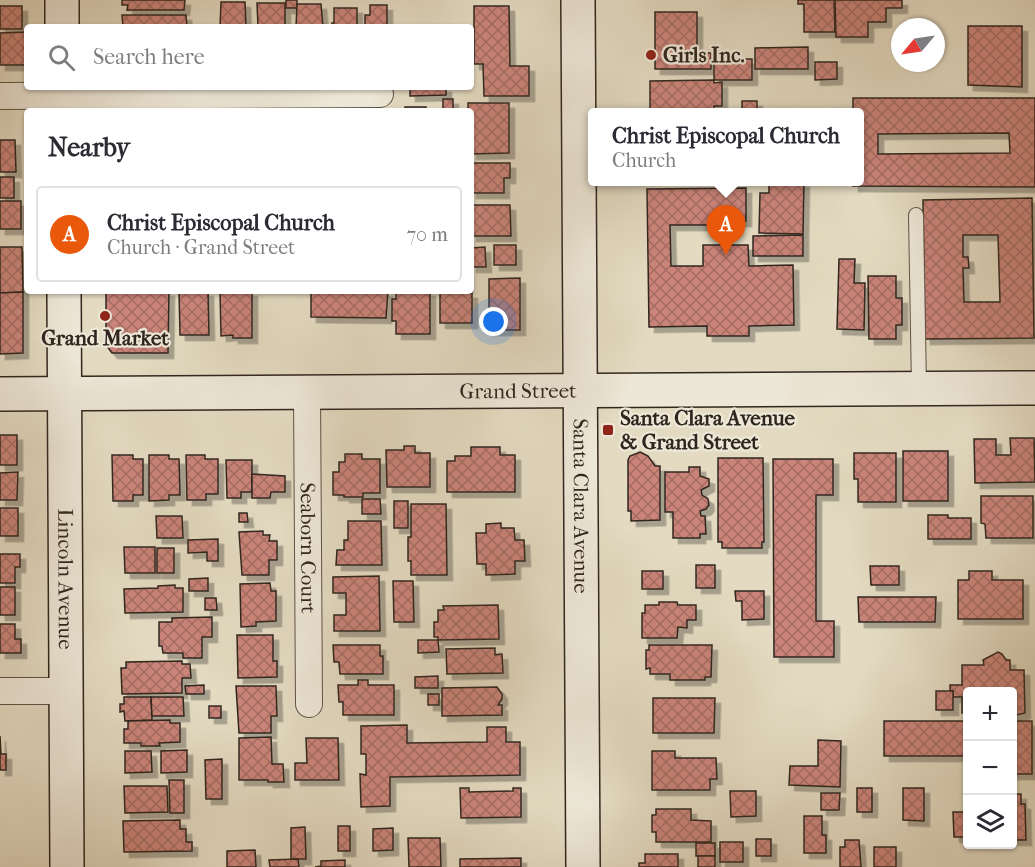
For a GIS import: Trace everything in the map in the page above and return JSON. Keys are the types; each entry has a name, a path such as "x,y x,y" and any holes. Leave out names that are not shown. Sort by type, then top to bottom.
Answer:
{"street":[{"path":"62,0 62,24"},
{"name":"Santa Clara Avenue","path":"578,0 583,867"},
{"path":"0,96 63,98 380,94"},
{"name":"Lincoln Avenue","path":"64,294 67,867"},
{"name":"Grand Street","path":"0,394 1035,388"},
{"name":"Seaborn Court","path":"307,392 309,704"},
{"path":"0,692 66,691"}],"lane":[{"path":"915,215 919,388"}],"building":[{"path":"122,0 185,0 184,10 127,10 128,5 122,5"},
{"path":"286,0 297,0 297,8 286,8"},
{"path":"798,0 834,0 835,32 804,32 804,4 798,4"},
{"path":"835,0 902,0 902,8 886,8 886,22 868,22 868,37 836,37"},
{"path":"221,2 245,2 246,24 220,24"},
{"path":"257,3 285,3 285,24 258,24"},
{"path":"297,4 321,4 323,24 296,24"},
{"path":"370,5 387,5 387,24 365,24 365,15 370,15"},
{"path":"0,6 22,6 22,29 0,29"},
{"path":"474,6 509,6 510,66 529,66 529,96 484,96 483,64 474,64"},
{"path":"334,8 357,8 357,24 332,24 334,23"},
{"path":"655,12 697,12 697,53 711,53 711,69 655,69"},
{"path":"122,15 186,15 187,24 123,24"},
{"path":"968,26 1022,26 1022,87 968,85"},
{"path":"24,32 24,65 0,65 0,33"},
{"path":"808,47 808,69 755,69 755,48"},
{"path":"714,59 752,59 752,80 714,80"},
{"path":"815,62 837,62 837,79 815,80"},
{"path":"714,80 714,83 722,82 722,106 650,108 650,81"},
{"path":"410,90 446,90 446,95 410,96"},
{"path":"853,98 1035,98 1035,187 853,186 864,186 864,108 853,108","holes":["1009,133 1010,153 878,154 878,134"]},
{"path":"443,99 453,99 453,108 443,108"},
{"path":"742,101 757,101 757,108 742,108"},
{"path":"468,103 509,103 509,153 474,154 474,108 468,108"},
{"path":"0,140 15,140 16,172 0,172"},
{"path":"474,163 510,163 510,178 504,178 504,193 474,193"},
{"path":"0,177 14,177 14,198 0,198"},
{"path":"769,186 804,186 803,234 759,233 760,193 769,193"},
{"path":"746,188 746,221 709,221 710,225 670,225 671,266 703,266 703,245 748,245 749,266 793,265 794,325 749,326 749,336 707,336 707,326 649,327 647,189"},
{"path":"1032,198 1034,338 925,339 923,200","holes":["963,235 998,235 1000,302 964,302 963,268 969,268 968,257 963,257"]},
{"path":"0,201 21,201 21,229 0,229"},
{"path":"474,205 510,205 511,236 474,236"},
{"path":"803,235 803,256 753,256 753,236"},
{"path":"494,245 516,245 516,265 494,265"},
{"path":"0,247 22,247 23,292 0,293"},
{"path":"485,247 486,267 474,267 474,248"},
{"path":"839,259 855,259 854,283 865,283 864,330 837,329"},
{"path":"868,276 896,276 896,298 902,298 902,325 896,325 896,339 869,339"},
{"path":"520,278 520,330 489,330 489,279"},
{"path":"23,292 23,353 0,354 0,293"},
{"path":"106,294 169,294 168,353 112,353 106,345"},
{"path":"179,294 208,294 209,335 180,335"},
{"path":"220,294 252,294 252,338 221,336"},
{"path":"311,294 388,294 386,318 311,317"},
{"path":"396,294 430,294 430,334 396,334 396,321 392,321 392,299 396,299"},
{"path":"440,294 472,294 472,323 440,323"},
{"path":"0,435 17,435 17,465 0,465"},
{"path":"1010,438 1034,438 1035,482 975,483 974,439 996,439 996,455 1011,455"},
{"path":"404,446 415,446 415,453 430,453 430,487 387,487 386,450 404,450"},
{"path":"471,447 500,447 500,455 515,455 515,492 447,492 447,461 455,461 455,456 471,456"},
{"path":"903,451 948,451 948,501 903,501"},
{"path":"640,452 648,456 655,466 660,466 660,520 631,521 631,511 628,511 628,460 630,456"},
{"path":"854,453 896,453 896,502 858,502 858,479 854,479"},
{"path":"345,454 362,454 362,459 380,459 380,493 363,493 363,497 333,495 333,472 339,472 339,462 345,462"},
{"path":"112,455 133,455 133,459 143,459 143,495 133,495 133,501 113,501"},
{"path":"149,455 169,455 169,459 179,459 180,495 169,495 169,500 149,501"},
{"path":"186,455 205,455 205,459 218,459 218,494 206,494 206,500 187,500"},
{"path":"718,458 763,458 764,542 762,542 762,548 722,548 722,542 718,542"},
{"path":"773,459 833,459 833,495 816,495 816,621 834,621 834,657 774,657"},
{"path":"226,460 252,460 252,492 241,492 241,498 227,498"},
{"path":"689,467 700,467 700,476 709,479 709,486 701,490 702,495 708,499 709,505 700,511 701,516 705,516 706,534 700,534 700,538 673,538 673,512 665,512 665,472 689,472"},
{"path":"18,472 17,500 0,500 0,473"},
{"path":"252,474 285,476 285,492 271,492 270,498 252,498"},
{"path":"981,496 1033,496 1033,538 986,538 985,524 981,523"},
{"path":"362,499 380,499 381,514 362,514"},
{"path":"394,501 408,501 408,528 394,528"},
{"path":"411,504 446,504 447,575 411,575 411,561 408,561 408,537 411,537"},
{"path":"0,508 18,508 18,536 0,536"},
{"path":"239,513 247,513 248,522 239,522"},
{"path":"928,515 971,518 971,539 928,539"},
{"path":"156,516 182,516 183,538 157,538"},
{"path":"348,521 381,521 382,565 336,565 337,550 344,550 344,540 348,540"},
{"path":"501,523 501,528 514,528 515,540 524,540 525,561 515,561 515,574 486,575 486,564 477,564 476,533 486,533 486,524"},
{"path":"263,531 263,535 270,535 269,541 277,541 277,560 269,560 269,575 242,575 239,532"},
{"path":"218,539 218,561 207,561 207,552 188,553 188,540"},
{"path":"124,547 155,547 155,573 125,573"},
{"path":"157,548 174,548 174,573 157,573"},
{"path":"0,554 20,554 20,567 15,567 15,583 0,583"},
{"path":"696,565 715,565 715,588 696,588"},
{"path":"870,566 899,566 899,585 871,585"},
{"path":"642,571 663,571 663,589 642,589"},
{"path":"969,571 992,571 992,580 1023,580 1023,619 958,619 958,580 969,580"},
{"path":"379,576 380,631 334,631 334,615 346,615 346,593 333,593 333,577"},
{"path":"208,578 208,591 189,591 189,579"},
{"path":"393,581 413,581 414,622 394,622"},
{"path":"270,583 271,591 276,591 276,621 256,622 256,626 241,627 240,584"},
{"path":"175,585 175,588 183,588 183,612 125,613 124,589"},
{"path":"0,587 15,587 15,615 0,615"},
{"path":"735,591 764,591 764,619 742,620 742,601 736,601"},
{"path":"858,597 936,597 935,622 859,622"},
{"path":"205,598 216,598 217,610 205,610"},
{"path":"659,602 696,605 696,620 687,620 687,628 678,627 677,638 642,638 642,613 645,613 645,605 659,605"},
{"path":"498,605 499,639 438,640 438,637 434,637 434,622 438,622 438,610 444,610 443,606"},
{"path":"212,617 212,637 202,637 202,658 183,658 183,653 163,653 162,646 159,646 159,622 172,622 172,618"},
{"path":"0,624 15,624 15,639 21,639 21,653 0,653"},
{"path":"237,635 273,635 273,661 277,661 277,677 238,678"},
{"path":"418,640 438,640 439,652 418,653"},
{"path":"333,645 380,645 380,656 383,656 383,674 340,674 339,662 334,662"},
{"path":"649,645 712,645 711,677 705,677 705,680 670,680 670,674 650,674 650,668 646,669 646,650 649,650"},
{"path":"495,648 495,655 502,654 503,673 447,674 446,649"},
{"path":"998,652 1006,660 1010,660 1010,670 1024,670 1025,713 1017,715 1017,687 963,687 962,713 962,697 953,697 950,685 962,685 962,665 984,665 983,660"},
{"path":"182,661 182,664 190,664 191,678 182,678 182,693 122,694 121,668 126,668 126,662"},
{"path":"438,676 438,688 415,688 415,677"},
{"path":"358,680 368,680 368,685 394,685 394,715 343,715 343,702 339,702 338,685 358,685"},
{"path":"204,685 204,694 186,694 185,686"},
{"path":"236,686 276,686 277,716 271,716 271,733 239,733"},
{"path":"497,687 502,694 498,705 502,705 502,715 442,716 442,688"},
{"path":"936,691 953,691 953,710 936,710"},
{"path":"428,694 439,694 439,705 428,705"},
{"path":"124,697 151,697 152,720 125,721 124,711 120,712 120,704 124,704"},
{"path":"151,697 183,697 184,716 152,716"},
{"path":"653,698 715,698 714,733 653,733"},
{"path":"209,706 221,706 221,718 209,718"},
{"path":"170,720 170,723 180,723 180,742 159,743 160,746 124,743 124,729 128,729 128,721"},
{"path":"884,721 963,721 963,756 884,756"},
{"path":"1017,721 1032,721 1032,774 1017,774"},
{"path":"407,725 407,743 487,742 487,727 506,727 506,742 520,742 520,775 390,777 390,806 361,807 360,774 366,775 366,754 361,754 361,726"},
{"path":"0,736 1,754 6,754 6,770 0,770"},
{"path":"271,737 272,764 283,764 284,782 239,780 239,738"},
{"path":"306,738 338,738 339,780 295,780 295,763 307,763"},
{"path":"818,740 841,741 840,787 789,785 790,766 818,766"},
{"path":"187,750 187,772 161,773 161,751"},
{"path":"125,751 151,751 152,772 125,773"},
{"path":"652,751 675,751 675,758 716,758 717,779 710,779 710,790 652,790"},
{"path":"222,759 222,799 206,799 205,760"},
{"path":"169,780 184,780 184,813 170,813"},
{"path":"124,786 167,786 168,812 125,813"},
{"path":"460,788 469,788 469,792 513,791 513,788 521,788 521,817 461,818"},
{"path":"857,788 872,788 872,812 857,812"},
{"path":"903,788 924,788 924,821 903,820"},
{"path":"730,791 756,791 756,816 731,817"},
{"path":"821,793 840,793 839,810 821,810"},
{"path":"1017,794 1021,794 1021,804 1025,804 1026,840 1017,840"},
{"path":"656,809 691,809 691,820 711,821 711,842 656,842 656,832 652,832 652,815 656,815"},
{"path":"953,812 963,812 963,837 954,837"},
{"path":"804,816 822,816 822,835 826,835 826,853 804,853"},
{"path":"180,820 180,829 186,829 186,842 192,842 192,851 124,852 123,821"},
{"path":"338,826 350,826 350,851 338,851"},
{"path":"305,827 306,859 291,859 291,828"},
{"path":"393,828 393,850 373,851 373,829"},
{"path":"408,838 440,838 441,867 409,867"},
{"path":"756,839 771,839 771,856 756,856"},
{"path":"845,840 859,840 861,867 840,867 840,847 845,847"},
{"path":"720,842 743,842 743,862 720,862"},
{"path":"696,843 715,843 715,856 696,856"},
{"path":"874,847 896,847 896,867 874,867"},
{"path":"255,850 256,867 227,867 227,851"},
{"path":"645,854 678,854 678,867 639,867 639,863 645,863"},
{"path":"698,856 715,856 715,867 698,867"},
{"path":"521,858 521,867 460,867 460,859"},
{"path":"298,859 299,867 270,867 269,860"},
{"path":"345,860 345,867 315,867 321,866 321,861"}],"place":[{"name":"Girls Inc.","path":"651,55"},
{"name":"Christ Episcopal Church","path":"726,255"},
{"name":"Grand Market","path":"105,316"},
{"name":"Santa Clara Avenue & Grand Street","path":"608,430"}]}
